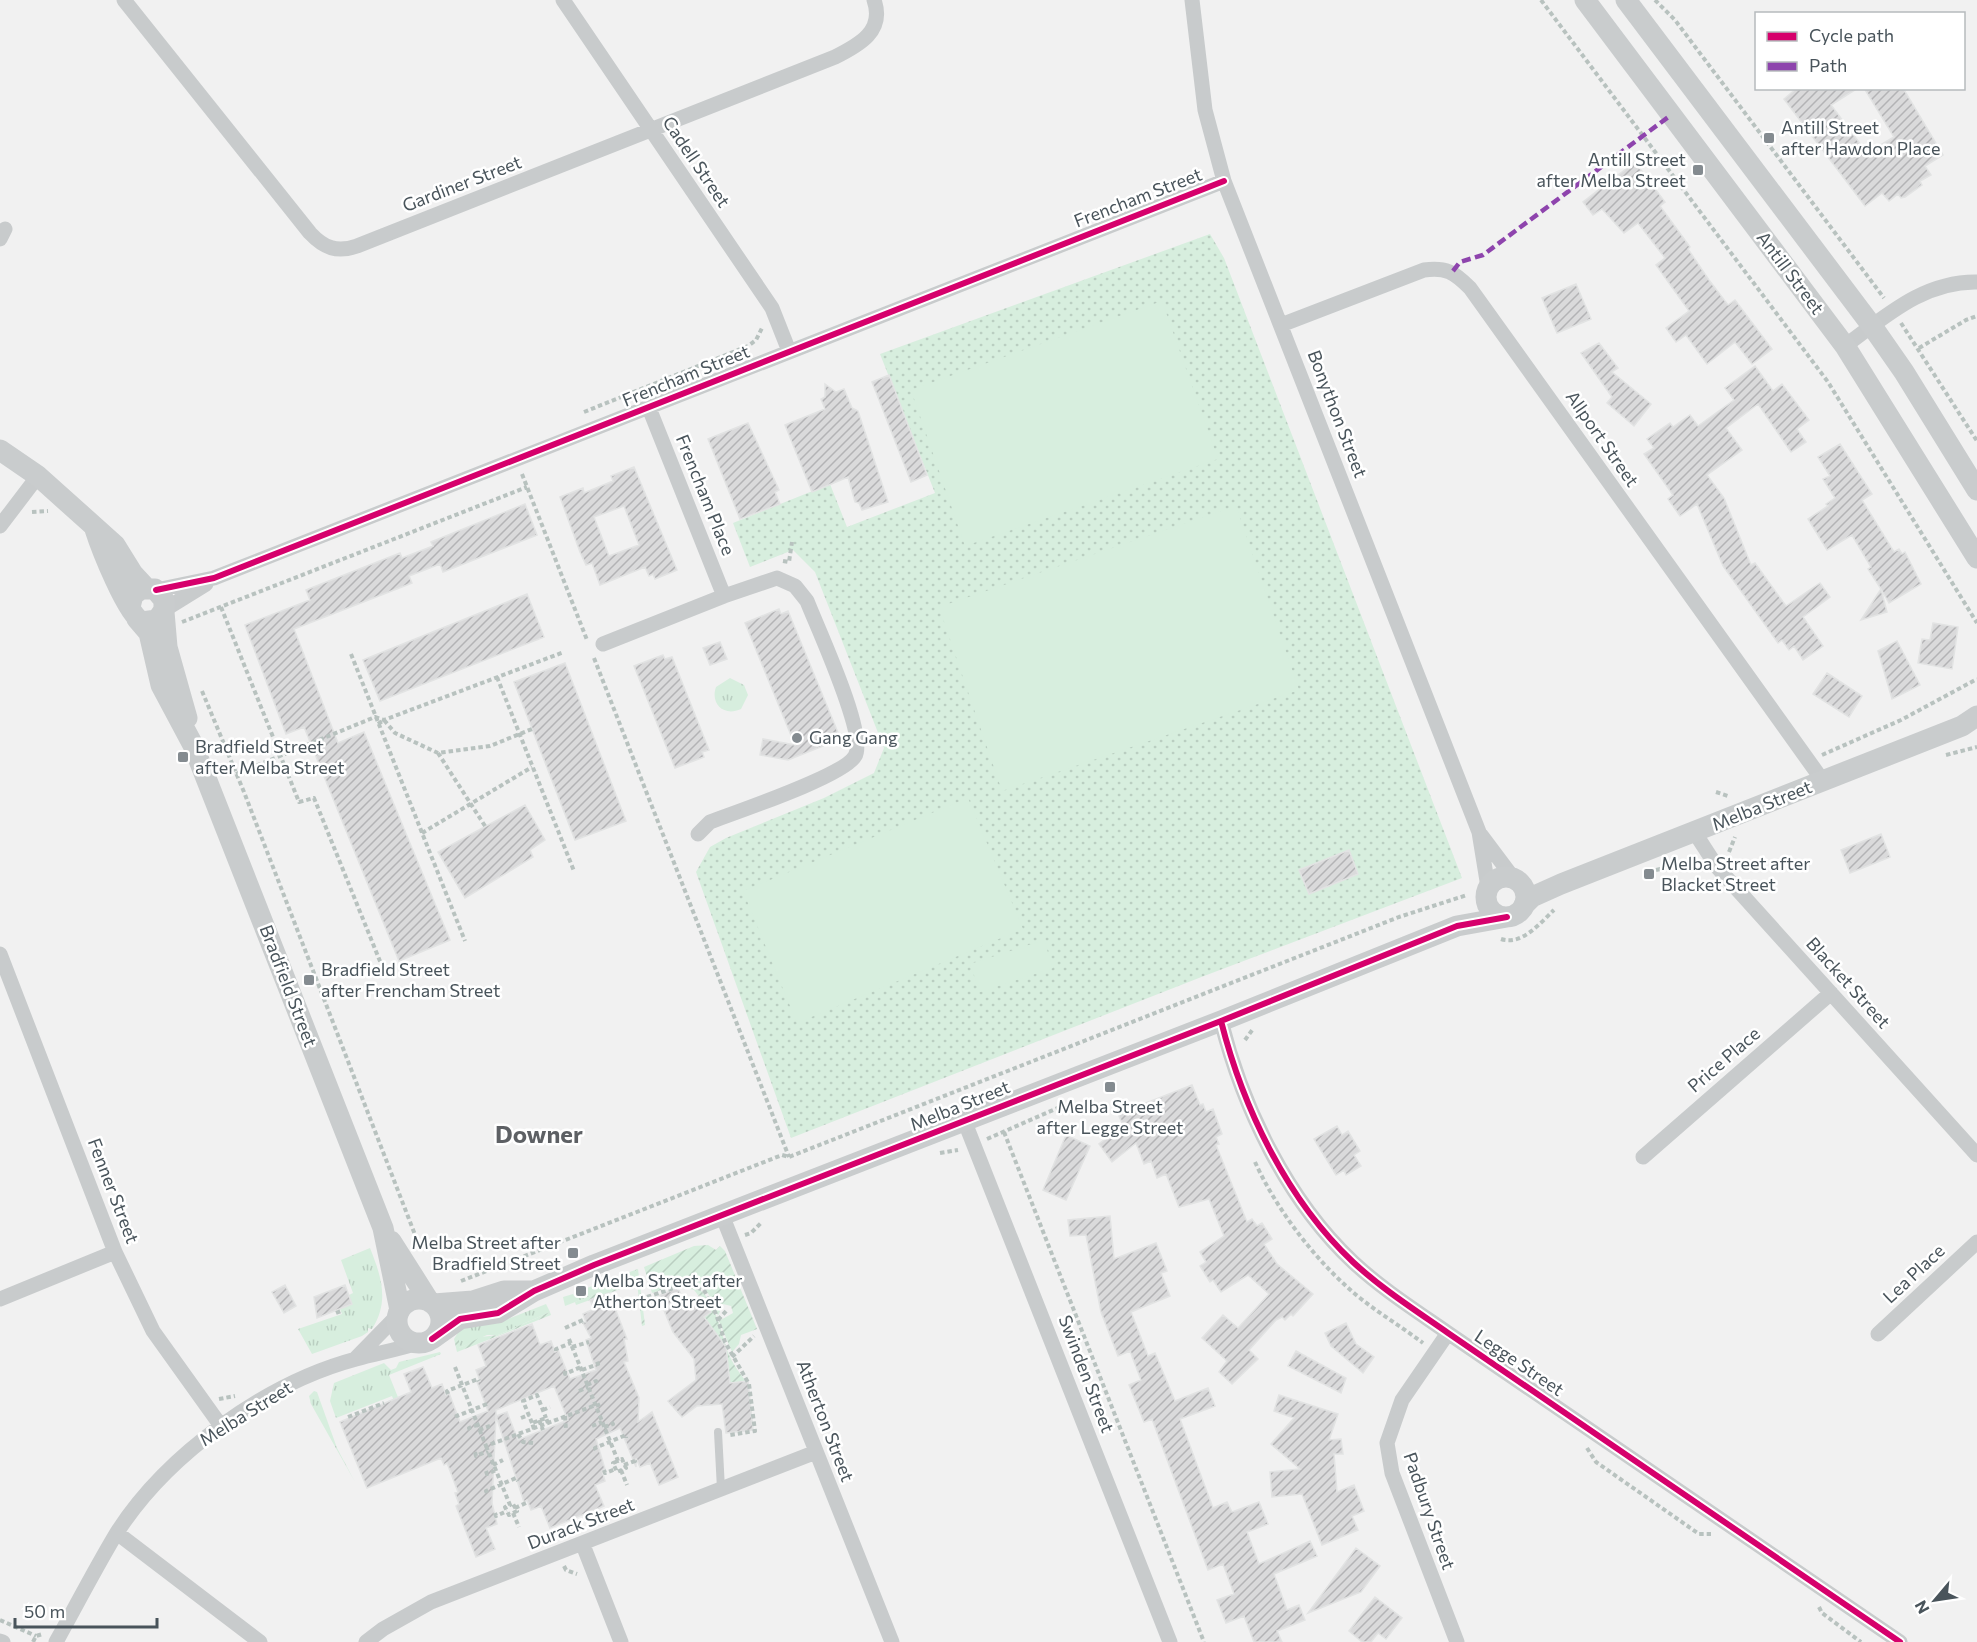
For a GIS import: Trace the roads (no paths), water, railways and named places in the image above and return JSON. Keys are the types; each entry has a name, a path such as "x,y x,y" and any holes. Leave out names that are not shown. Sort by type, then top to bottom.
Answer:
{"street":[{"name":"Gardiner Street","path":"124,0 310,233 320,243 334,250 357,246 835,57 854,48 869,36 878,16 874,0"},
{"name":"Cadell Street","path":"563,0 772,308 789,351"},
{"name":"Bonython Street","path":"1192,0 1205,110 1224,181 1479,832 1515,880"},
{"name":"Antill Street","path":"1585,0 1845,345 1977,558"},
{"name":"Antill Street","path":"1626,0 1872,326 1904,372 1977,490"},
{"name":"Frencham Street","path":"151,589 214,578 1224,181"},
{"name":"Allport Street","path":"1281,325 1424,270 1438,268 1453,271 1470,288 1823,781"},
{"path":"1845,345 1892,310 1923,292 1962,282 1977,282"},
{"name":"Frencham Place","path":"649,408 724,596"},
{"name":"Bradfield Street","path":"0,450 38,476 94,529 115,545 133,574 164,600 173,614 167,647 193,745"},
{"path":"0,526 38,476"},
{"name":"Bradfield Street","path":"94,529 106,562 134,613 149,633 161,685 193,745 383,1227 431,1303"},
{"name":"Frencham Street","path":"173,614 214,578"},
{"path":"595,647 761,581 777,578 786,580 795,586 807,601 854,720 859,742 855,756 834,772 710,822 698,834"},
{"path":"151,589 133,595 134,613 153,622 173,614"},
{"name":"Melba Street","path":"1524,905 1532,897 1561,884 1972,723"},
{"name":"Bonython Street","path":"1479,832 1480,892"},
{"name":"Blacket Street","path":"1695,833 1717,867 1977,1155"},
{"path":"1503,877 1515,880 1525,891 1524,905 1521,910 1507,917 1494,913 1480,892 1503,877"},
{"name":"Melba Street","path":"1515,880 1561,884"},
{"name":"Melba Street","path":"1457,926 1480,892"},
{"name":"Melba Street","path":"56,1642 117,1533 153,1488 185,1454 221,1426 274,1393 355,1359 387,1353 425,1341 460,1319 498,1312 534,1292 722,1215 1221,1021 1457,926 1507,917"},
{"name":"Fenner Street","path":"0,954 115,1252 153,1331 221,1426"},
{"name":"Price Place","path":"1643,1157 1831,993"},
{"name":"Legge Street","path":"1221,1021 1227,1045 1265,1142 1317,1225 1377,1283 1900,1642"},
{"name":"Swinden Street","path":"964,1120 1170,1642"},
{"name":"Atherton Street","path":"722,1215 892,1642"},
{"name":"Bradfield Street","path":"383,1227 399,1313 400,1333 411,1342 425,1341"},
{"name":"Lea Place","path":"1878,1334 1977,1242"},
{"path":"0,1299 115,1252"},
{"name":"Melba Street","path":"355,1359 411,1300 431,1303 473,1301 504,1291 534,1292"},
{"path":"425,1341 437,1334 442,1321 431,1303"},
{"name":"Padbury Street","path":"1448,1333 1402,1400 1386,1443 1392,1473 1457,1642"},
{"name":"Durack Street","path":"366,1642 383,1629 431,1602 583,1545 816,1452"},
{"path":"117,1533 260,1642"},
{"path":"583,1545 621,1642"}],"lane":[{"path":"718,1434 721,1490"}],"place":[{"name":"Antill Street after Hawdon Place","path":"1769,138"},
{"name":"Antill Street after Melba Street","path":"1698,170"},
{"name":"Gang Gang","path":"797,738"},
{"name":"Bradfield Street after Melba Street","path":"183,757"},
{"name":"Melba Street after Blacket Street","path":"1649,874"},
{"name":"Bradfield Street after Frencham Street","path":"309,980"},
{"name":"Melba Street after Legge Street","path":"1110,1087"},
{"name":"Melba Street after Bradfield Street","path":"573,1253"},
{"name":"Melba Street after Atherton Street","path":"581,1291"}],"district":[{"name":"Downer","path":"539,1135"}]}
